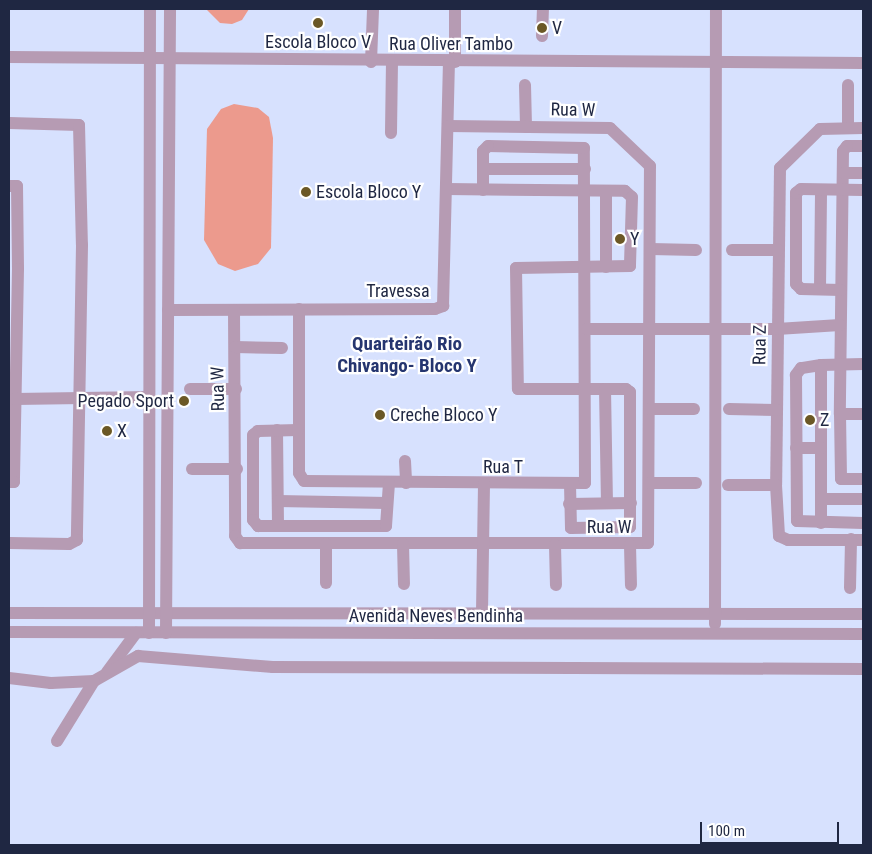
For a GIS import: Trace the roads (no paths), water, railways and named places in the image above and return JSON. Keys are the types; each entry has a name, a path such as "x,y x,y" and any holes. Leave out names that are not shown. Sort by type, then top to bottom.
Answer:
{"street":[{"path":"58,741 98,679 138,636 149,613 150,9"},
{"path":"166,633 170,9"},
{"path":"371,62 373,9"},
{"name":"Travessa","path":"168,310 435,309 443,306 448,126 455,9"},
{"path":"542,9 542,36"},
{"path":"715,635 716,9"},
{"name":"Rua Oliver Tambo","path":"9,57 371,62 863,63"},
{"path":"391,133 392,62"},
{"path":"526,85 526,127"},
{"path":"848,85 848,128"},
{"path":"9,123 74,123 80,127 80,398 76,542 9,543"},
{"name":"Rua W","path":"234,310 238,542 645,545 649,541 650,483 651,171 648,162 610,128 448,126"},
{"name":"Rua Z","path":"857,540 788,540 778,536 776,485 778,250 782,164 820,129 863,128"},
{"path":"447,190 586,191 625,191 632,197 632,260 630,266 625,267 587,267 524,266 516,270 518,389 587,389 626,389 630,392 632,522 626,529 571,528 570,484 583,484 587,477 587,389 587,267 586,191 585,151 581,146 488,146 483,151 483,190"},
{"path":"863,146 844,147 840,325 842,479 863,479"},
{"path":"484,169 585,169"},
{"path":"844,173 863,172"},
{"path":"9,186 17,186 14,482 9,482"},
{"path":"841,290 798,287 796,275 796,193 801,189 863,190"},
{"path":"820,289 821,190"},
{"path":"606,191 606,267"},
{"path":"651,249 696,250"},
{"path":"732,250 778,250"},
{"name":"Rua T","path":"299,309 299,473 304,481 570,484"},
{"path":"587,329 777,329 840,325"},
{"path":"235,347 282,348"},
{"path":"863,364 841,363 797,370 796,448 797,521 863,523"},
{"path":"821,365 821,523"},
{"path":"190,388 236,389"},
{"path":"606,389 607,503"},
{"path":"15,399 149,398"},
{"path":"650,409 694,409"},
{"path":"729,409 777,410"},
{"path":"840,414 863,414"},
{"path":"298,430 258,430 253,435 253,520 258,526 381,528 387,524 389,483"},
{"path":"277,430 278,526"},
{"path":"796,448 821,448"},
{"path":"406,461 406,483"},
{"path":"192,469 237,470"},
{"path":"650,483 696,483"},
{"path":"482,612 484,484"},
{"path":"728,485 776,485"},
{"path":"821,499 863,498"},
{"path":"278,501 387,503"},
{"path":"569,504 632,503"},
{"path":"850,588 857,540"},
{"path":"326,544 326,583"},
{"path":"403,544 404,584"},
{"path":"555,545 556,585"},
{"path":"630,545 631,585"},
{"path":"149,582 158,587 167,582"},
{"path":"196,612 191,620 197,633"},
{"path":"9,613 482,612 715,615 863,614"},
{"path":"118,632 124,622 119,613"},
{"name":"Avenida Neves Bendinha","path":"9,632 118,632 138,636 166,633 863,634"},
{"path":"138,636 138,656"},
{"path":"9,678 51,683 98,679 138,656 273,667 863,669"}],"place":[{"name":"Escola Bloco V","path":"318,23"},
{"name":"V","path":"542,28"},
{"name":"Escola Bloco Y","path":"306,192"},
{"name":"Y","path":"620,239"},
{"name":"Pegado Sport","path":"184,401"},
{"name":"Creche Bloco Y","path":"380,415"},
{"name":"Z","path":"810,420"},
{"name":"X","path":"107,431"}],"district":[{"name":"Quarteirão Rio Chivango- Bloco Y","path":"407,355"}]}
